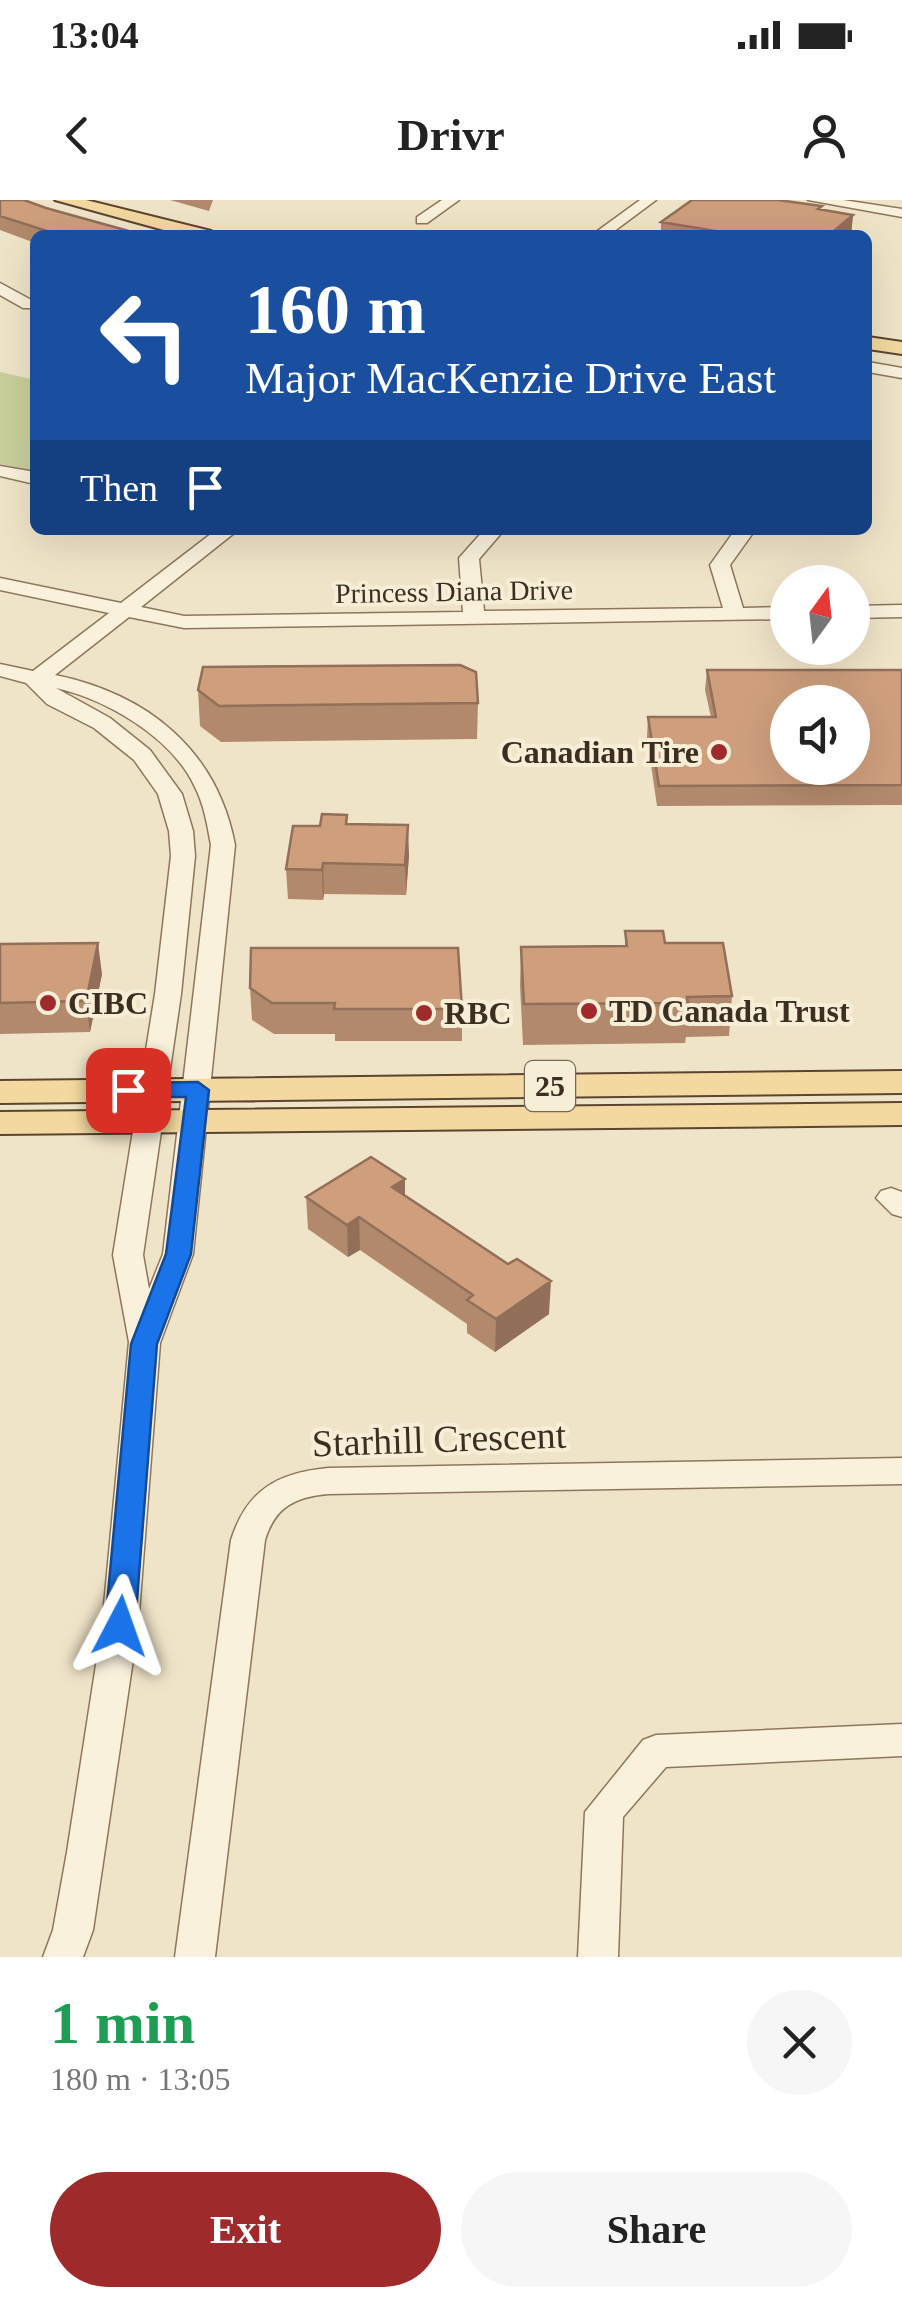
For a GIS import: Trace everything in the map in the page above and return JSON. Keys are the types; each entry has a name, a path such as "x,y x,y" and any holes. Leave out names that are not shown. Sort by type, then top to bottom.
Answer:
{"main road":[{"path":"64,200 186,230"},
{"path":"872,344 902,348"},
{"name":"25","path":"196,1106 902,1082"},
{"name":"25","path":"0,1092 149,1106 902,1114"},
{"name":"25","path":"0,1123 149,1106"}],"street":[{"path":"422,220 452,200"},
{"path":"612,230 649,200"},
{"path":"815,200 902,214"},
{"path":"0,288 29,305"},
{"path":"875,368 902,372"},
{"path":"0,470 30,477"},
{"path":"35,680 222,535"},
{"path":"474,618 469,558 490,535"},
{"path":"735,614 720,565 741,535"},
{"name":"Princess Diana Drive","path":"0,584 184,622 770,613"},
{"path":"870,611 902,610"},
{"path":"0,670 78,686 167,735 195,764 216,804 224,856 178,1254 144,1344"},
{"path":"35,680 55,699 92,717 133,746 164,782 178,819 182,856 128,1254 144,1344 120,1626 87,1852 63,1957"},
{"name":"Starhill Crescent","path":"195,1957 248,1540 260,1509 286,1487 328,1481 902,1472"},
{"path":"598,1957 604,1812 656,1750 902,1740"}],"green space":[{"path":"0,372 30,379 30,470 0,464"}],"building":[{"path":"0,200 24,200 125,230 43,230 0,216"},
{"path":"692,200 778,200 853,215 835,230 710,230 661,222"},
{"path":"460,665 476,672 478,703 219,706 198,690 203,667"},
{"path":"707,670 902,670 902,785 659,786 648,717 716,717"},
{"path":"322,814 347,815 346,824 408,825 405,865 323,863 322,870 286,869 293,826 320,826"},
{"path":"625,931 663,931 665,943 723,943 732,996 687,997 688,1003 524,1004 521,947 627,946"},
{"path":"98,943 86,1001 0,1003 0,944"},
{"path":"251,948 458,948 462,1009 334,1009 335,1003 272,1003 250,988"},
{"path":"371,1157 405,1179 392,1187 508,1264 517,1259 551,1281 496,1319 467,1300 473,1295 359,1217 347,1225 306,1197"}],"place":[{"name":"Canadian Tire","path":"719,752"},
{"name":"CIBC","path":"48,1003"},
{"name":"TD Canada Trust","path":"589,1011"},
{"name":"RBC","path":"424,1013"}],"route":[{"path":"120,1626 144,1344 178,1254 198,1090 128,1090"}]}
